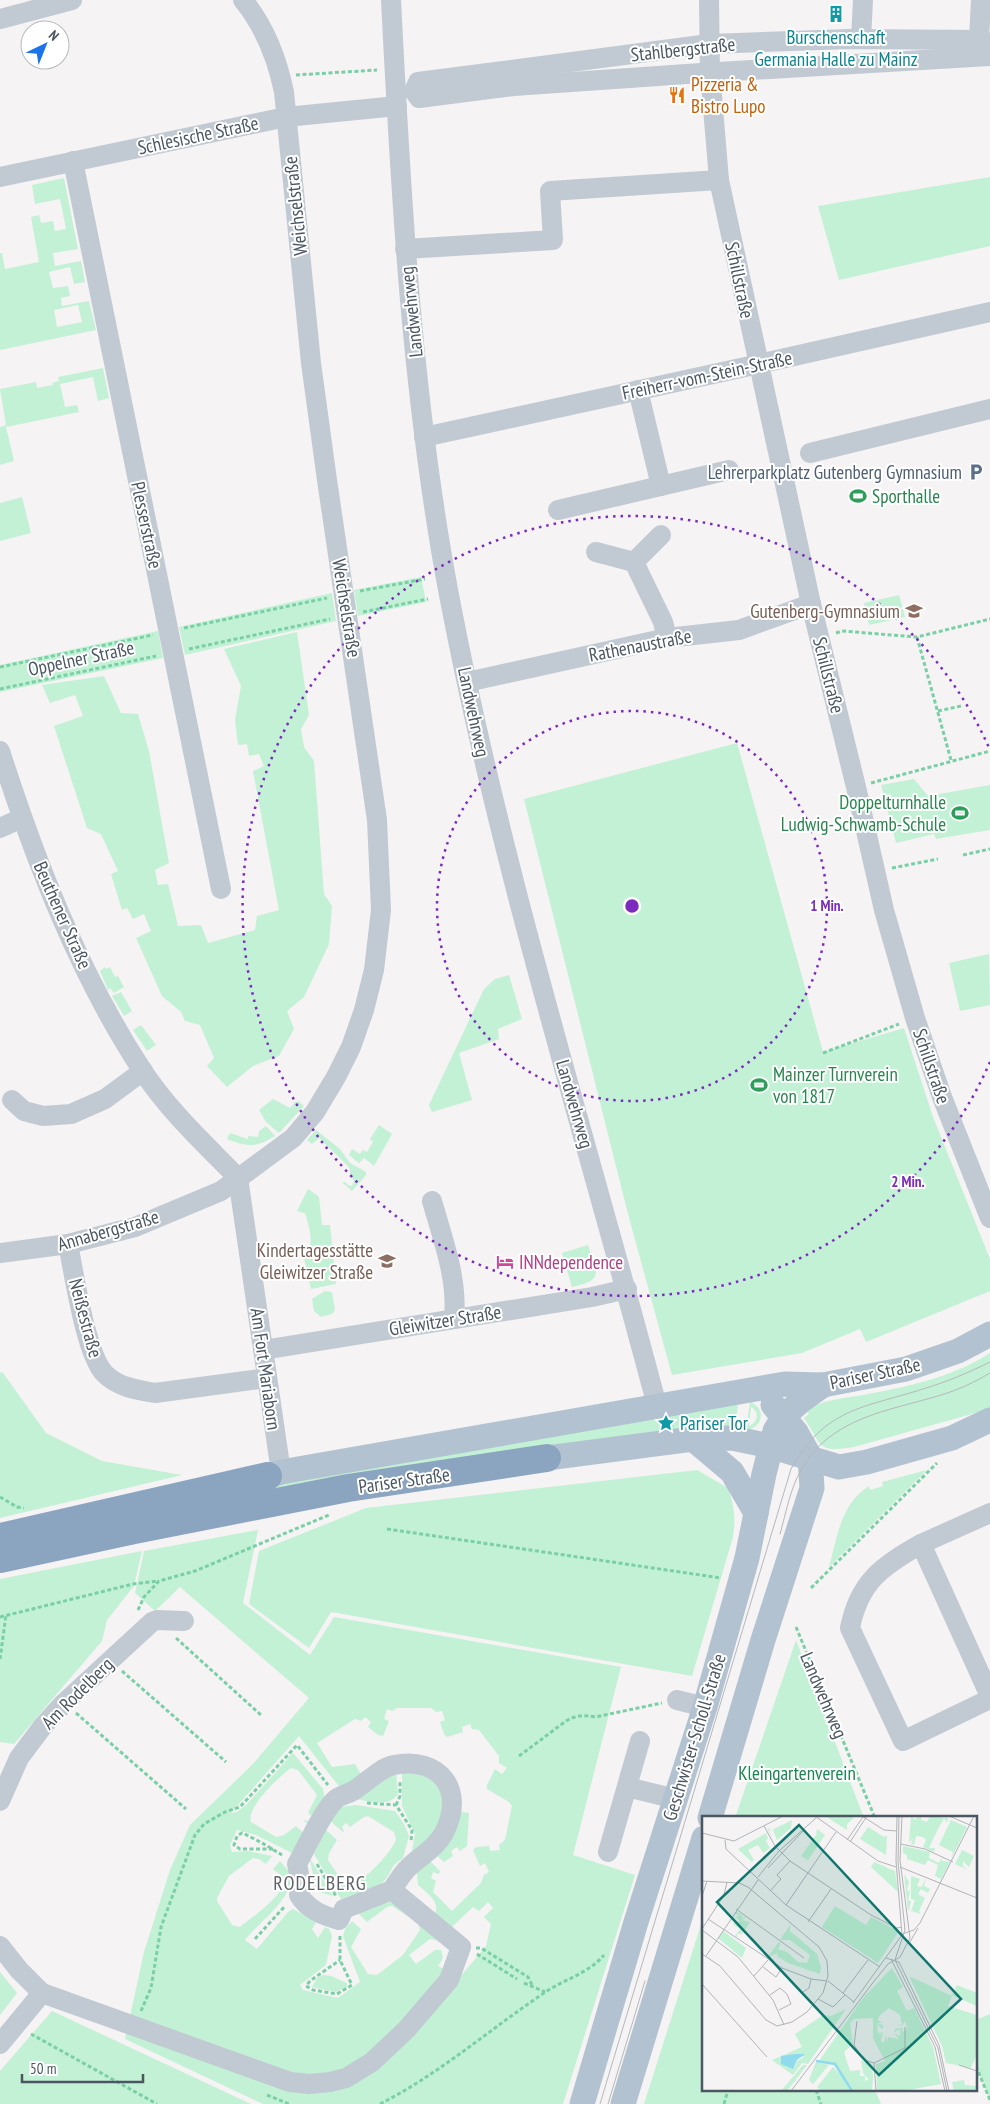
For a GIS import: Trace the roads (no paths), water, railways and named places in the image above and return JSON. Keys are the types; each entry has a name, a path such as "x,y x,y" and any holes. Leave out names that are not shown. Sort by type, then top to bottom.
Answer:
{"highway":[{"name":"Pariser Straße","path":"0,1559 330,1491 547,1458"},
{"name":"Pariser Straße","path":"0,1538 274,1474"}],"main road":[{"name":"Pariser Straße","path":"274,1474 754,1389 785,1384 823,1385 906,1369 958,1351 990,1334"},
{"name":"Geschwister-Scholl-Straße","path":"582,2104 636,1922 705,1708 747,1558 770,1446 775,1431 784,1416 823,1385"},
{"path":"754,1389 784,1416 810,1457"},
{"name":"Pariser Straße","path":"547,1458 693,1439 732,1438 770,1446 839,1467 867,1462 952,1438 990,1420"},
{"path":"693,1439 732,1472 756,1513"},
{"name":"Geschwister-Scholl-Straße","path":"711,1816 763,1640 812,1488 810,1457"},
{"path":"812,1488 839,1467"},
{"path":"623,2104 702,1845"}],"street":[{"path":"0,19 72,0"},
{"name":"Weichselstraße","path":"238,1178 293,1138 315,1112 336,1077 351,1047 364,1010 374,970 381,910 381,872 373,788 318,412 281,76 264,30 243,0"},
{"name":"Landwehrweg","path":"391,0 402,97 405,249 424,436 450,596 490,783 536,967 657,1406"},
{"name":"Schillstraße","path":"709,0 710,72 719,180 819,636 884,910 942,1097 990,1218"},
{"path":"862,39 863,0"},
{"path":"982,0 986,46"},
{"name":"Stahlbergstraße","path":"402,97 418,82 709,44 862,39 986,46"},
{"name":"Stahlbergstraße","path":"402,97 419,98 514,86 710,72 986,46"},
{"name":"Schlesische Straße","path":"0,177 286,117 402,97"},
{"name":"Plesserstraße","path":"73,161 221,889"},
{"path":"405,249 553,240 550,191 719,180"},
{"name":"Freiherr-vom-Stein-Straße","path":"424,436 990,312"},
{"path":"638,390 661,486"},
{"path":"810,453 990,409"},
{"path":"558,510 729,470"},
{"path":"634,562 662,535"},
{"path":"596,552 634,562 663,622 668,638"},
{"name":"Rathenaustraße","path":"468,682 668,638 738,630 812,604"},
{"name":"Beuthener Straße","path":"0,751 22,818 60,913 104,1006 143,1071 200,1139 238,1178"},
{"path":"0,828 22,818"},
{"path":"12,1100 24,1111 43,1116 71,1114 105,1099 143,1071"},
{"name":"Annabergstraße","path":"0,1254 68,1244 134,1226 221,1191 238,1178"},
{"name":"Am Fort Mariaborn","path":"238,1178 267,1378 274,1474"},
{"path":"432,1201 448,1259 456,1299 454,1319"},
{"name":"Neißestraße","path":"68,1244 89,1344 96,1364 116,1383 155,1393 267,1378"},
{"name":"Gleiwitzer Straße","path":"263,1350 592,1297 626,1289"},
{"name":"Pariser Straße","path":"952,1438 990,1430"},
{"path":"920,1544 990,1697 903,1741 850,1628 854,1608 869,1582 890,1562 920,1544 990,1513"},
{"name":"Am Rodelberg","path":"0,1801 19,1758 64,1703 152,1622 157,1620 184,1621"},
{"path":"678,1700 705,1708"},
{"path":"608,1852 640,1741"},
{"path":"400,1764 427,1766 439,1772 451,1795 453,1803 449,1820 440,1838 408,1867 392,1890 342,1914 316,1911 299,1896 300,1879 297,1864 326,1812 338,1798 353,1792 389,1766 400,1764"},
{"path":"627,1787 676,1799"},
{"path":"0,1946 19,1970 42,1993 282,2080 309,2084 330,2082 346,2078 360,2071 406,2030 450,1980 473,1949 392,1890"},
{"path":"0,2044 42,1993"}],"tram line":[{"path":"600,2104 791,1469 804,1449 818,1433 847,1413 940,1383 990,1362"},
{"path":"780,1534 791,1494 800,1472 812,1454 827,1439 862,1419 954,1391 990,1373"},
{"path":"608,2104 645,1981"}],"place":[{"name":"Burschenschaft Germania Halle zu Mainz","path":"836,14"},
{"name":"Pizzeria & Bistro Lupo","path":"677,95"},
{"name":"Lehrerparkplatz Gutenberg Gymnasium","path":"976,472"},
{"name":"Sporthalle","path":"858,496"},
{"name":"Gutenberg-Gymnasium","path":"914,611"},
{"name":"Doppelturnhalle Ludwig-Schwamb-Schule","path":"960,813"},
{"name":"Mainzer Turnverein von 1817","path":"759,1085"},
{"name":"Kindertagesstätte Gleiwitzer Straße","path":"387,1261"},
{"name":"INNdependence","path":"505,1262"},
{"name":"Pariser Tor","path":"666,1423"}],"district":[{"name":"RODELBERG","path":"320,1883"}],"park label":[{"name":"Kleingartenverein","path":"797,1773"}]}
